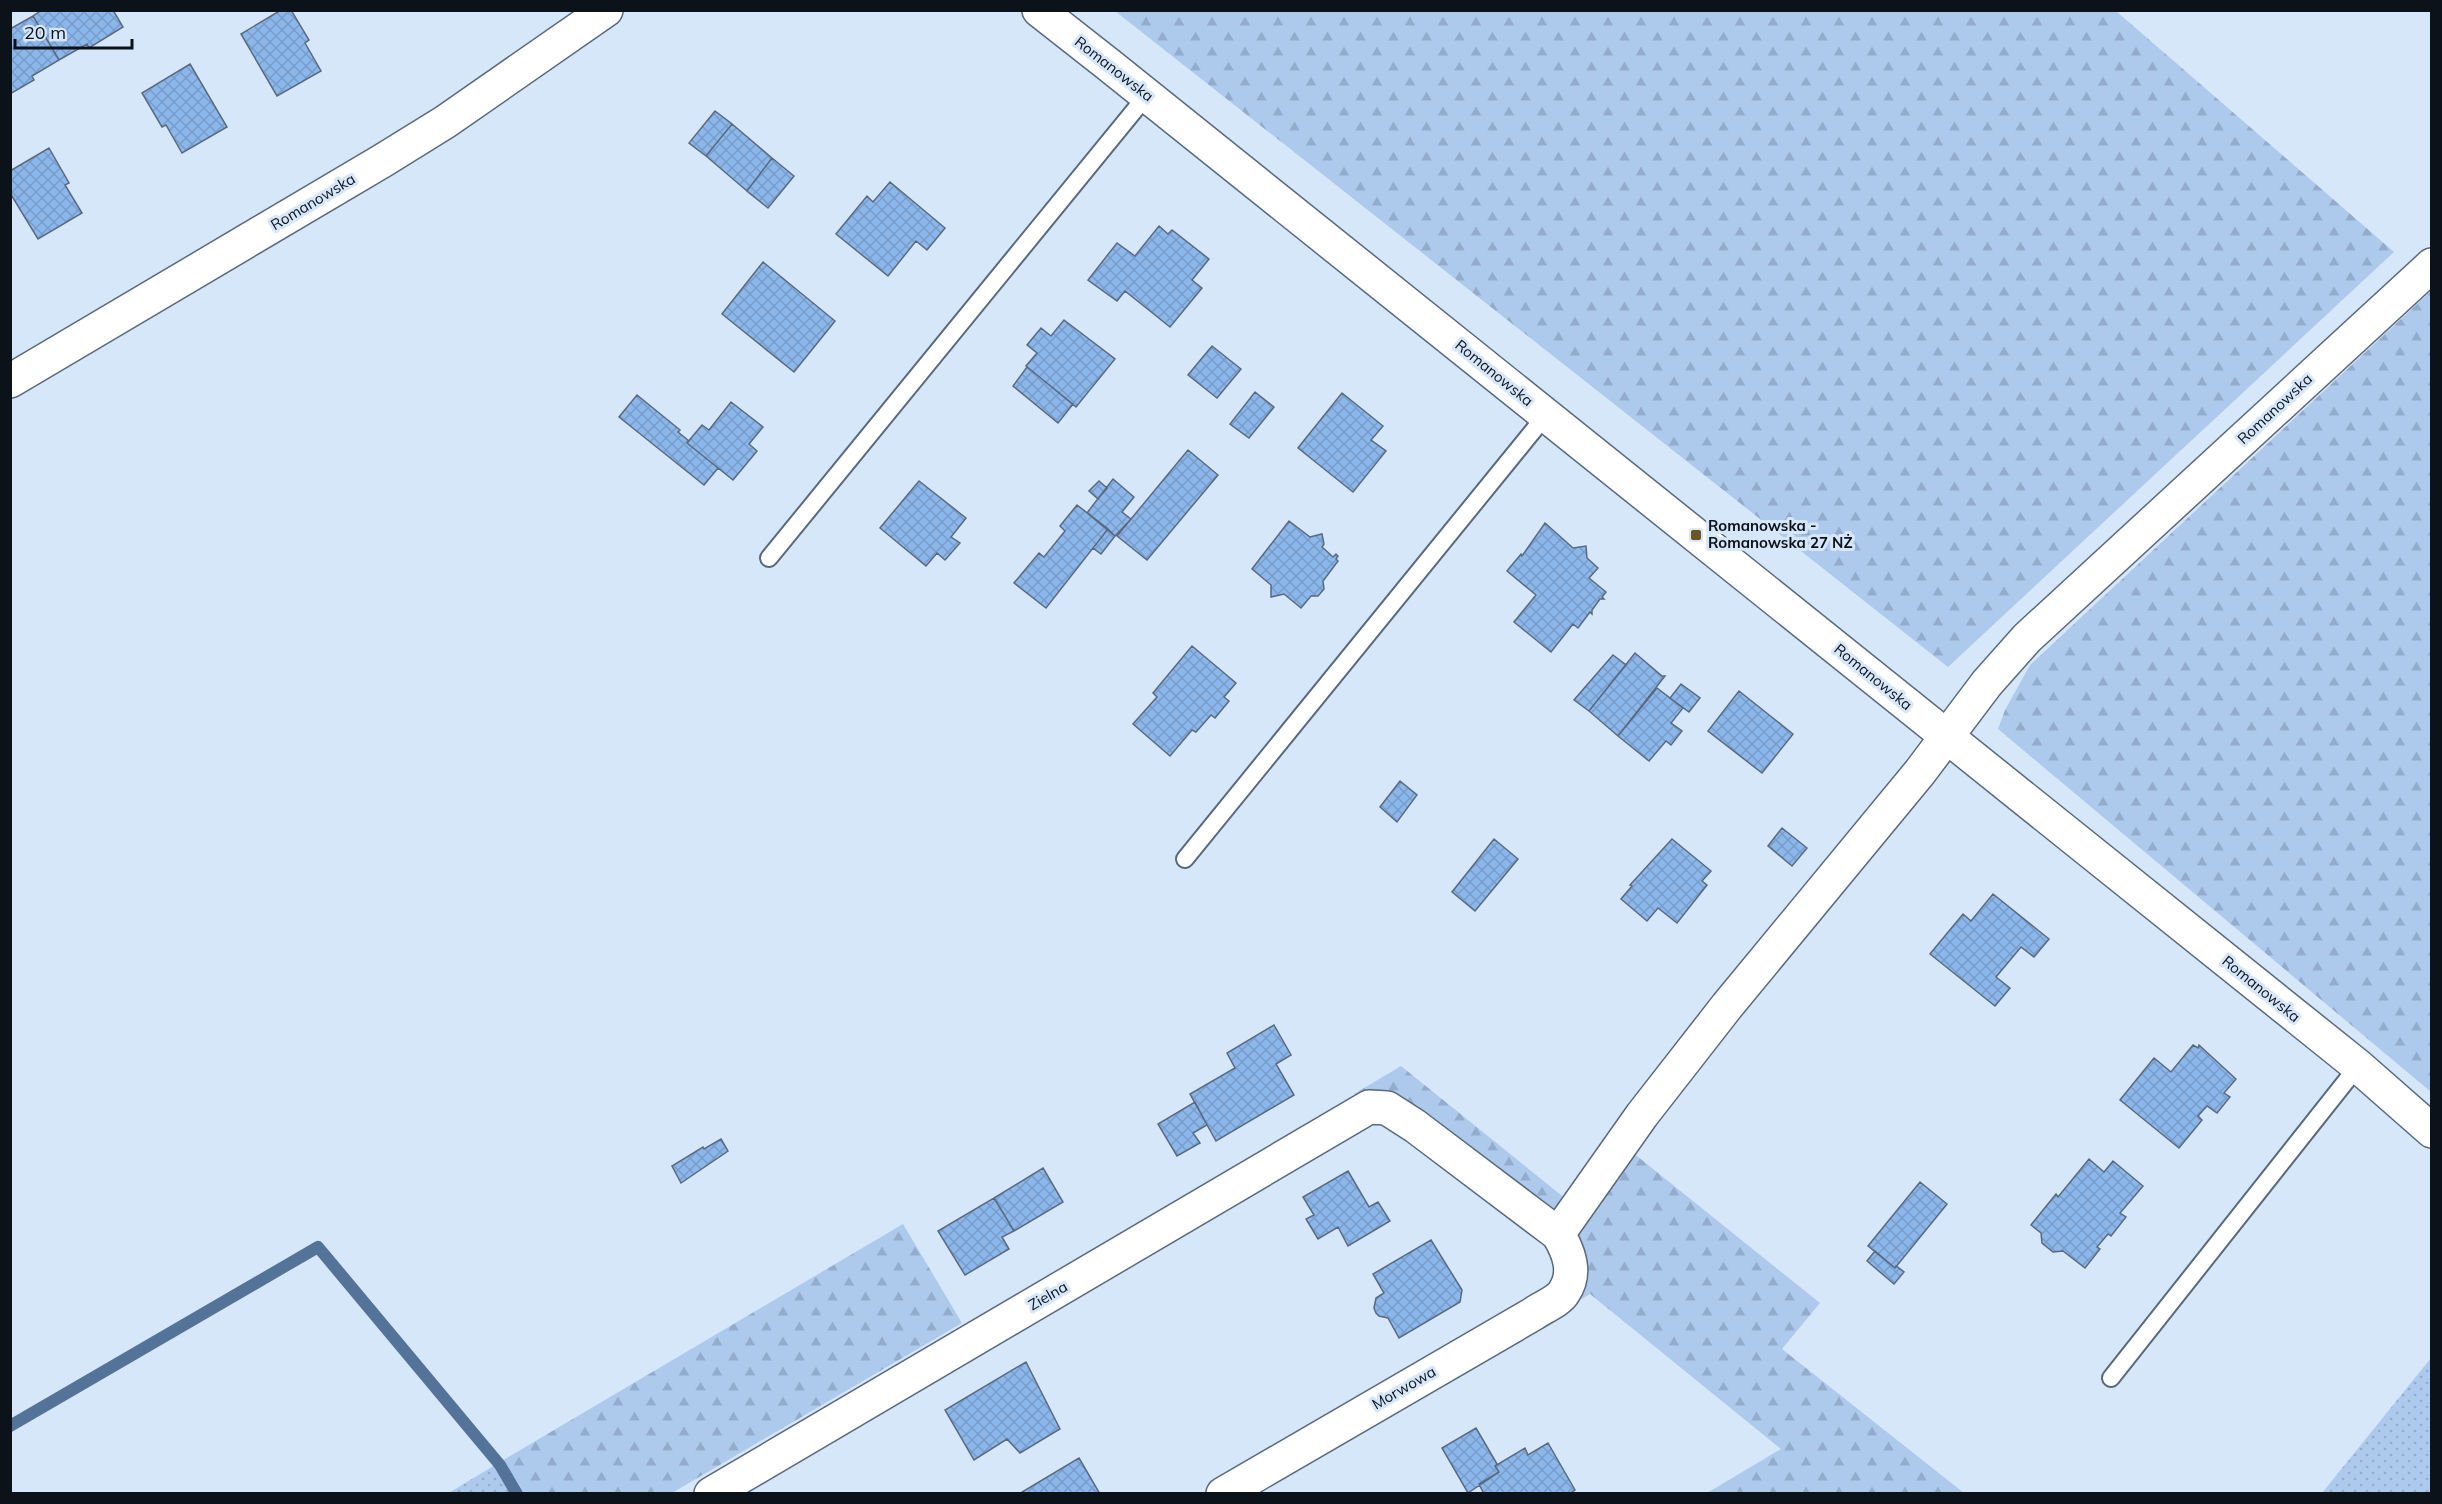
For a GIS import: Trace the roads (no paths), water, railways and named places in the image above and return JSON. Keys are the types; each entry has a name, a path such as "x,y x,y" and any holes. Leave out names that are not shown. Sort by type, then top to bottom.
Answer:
{"street":[{"name":"Romanowska","path":"10,381 445,122 606,10"},
{"name":"Romanowska","path":"1039,10 2358,1066 2432,1131"},
{"name":"Romanowska","path":"1947,737 1987,683 2027,638 2432,265"},
{"path":"1558,1234 1642,1115 1727,1006 1947,737"},
{"name":"Zielna","path":"711,1494 1369,1107 1387,1108 1415,1126 1558,1234"},
{"name":"Morwowa","path":"1223,1494 1533,1314 1564,1293 1571,1270 1568,1250 1558,1234"}],"lane":[{"path":"769,558 1147,95"},
{"path":"1185,859 1546,415"},
{"path":"2111,1378 2358,1066"}],"waterway":[{"path":"10,1426 318,1247 500,1465 517,1494"}],"place":[{"name":"Romanowska - Romanowska 27 NŻ","path":"1696,535"}]}
